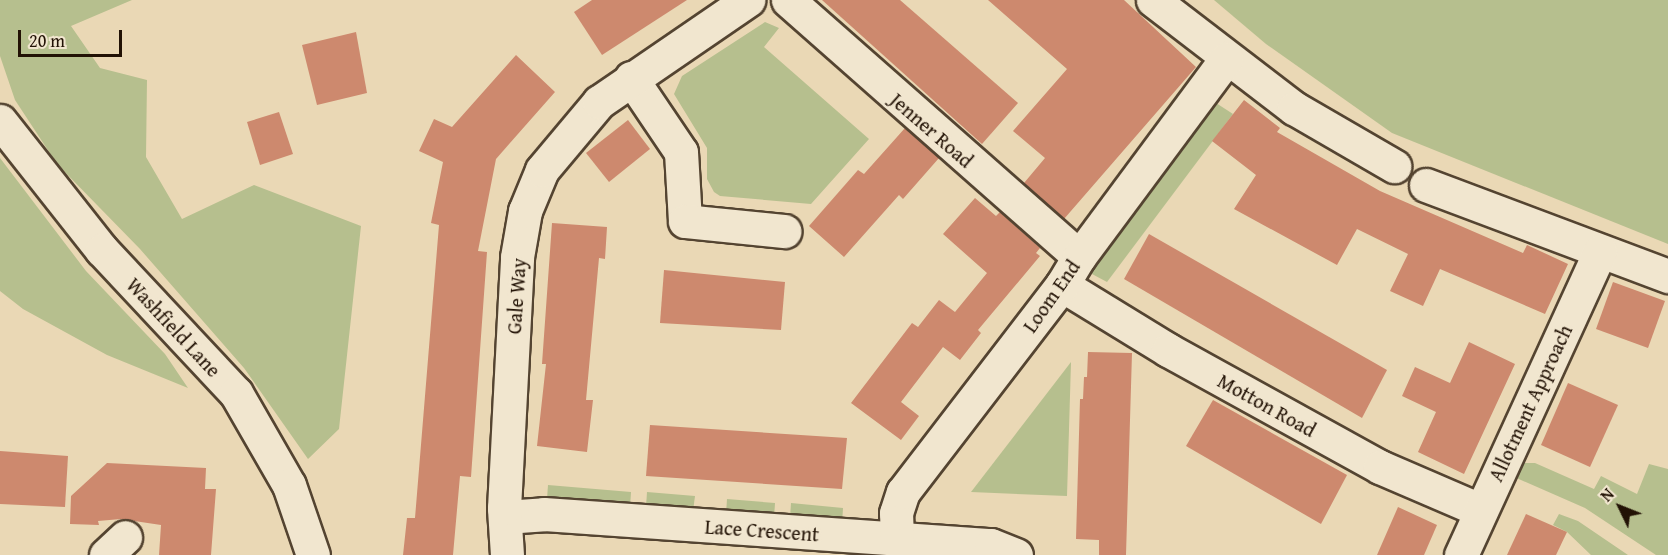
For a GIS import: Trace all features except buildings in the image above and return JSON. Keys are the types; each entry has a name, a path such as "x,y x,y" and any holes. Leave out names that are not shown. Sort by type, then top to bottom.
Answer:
{"street":[{"name":"Gale Way","path":"507,555 505,517 517,257 525,211 542,170 571,132 599,102 748,0"},
{"name":"Jenner Road","path":"788,0 1079,257"},
{"path":"1153,0 1226,59 1294,108 1394,166"},
{"name":"Loom End","path":"897,540 896,513 903,492 1062,285 1079,257 1226,59"},
{"path":"631,78 681,152 685,221 784,231"},
{"name":"Washfield Lane","path":"0,121 102,250 236,393 289,485 313,555"},
{"path":"1426,185 1668,276"},
{"name":"Allotment Approach","path":"1461,555 1600,251"},
{"name":"Motton Road","path":"1062,285 1168,350 1370,461 1480,510"},
{"name":"Lace Crescent","path":"505,517 544,513 991,545 1016,555"}],"green space":[{"path":"0,0 132,0 71,26 100,68 147,80 146,157 182,219 254,185 361,226 339,429 308,459 244,368 140,249 57,164 15,100 0,56"},
{"path":"1214,0 1668,0 1668,244 1392,133 1266,44"},
{"path":"765,22 779,28 764,47 869,139 811,204 720,196 714,192 707,179 707,148 674,94 682,76"},
{"path":"1213,101 1233,114 1107,282 1092,274 1093,262"},
{"path":"0,158 86,271 165,354 188,388 107,355 23,309 0,291"},
{"path":"1071,362 1067,496 971,492"},
{"path":"1519,463 1535,463 1594,489 1601,476 1637,494 1649,464 1668,469 1668,555 1656,555 1585,508 1512,476"},
{"path":"548,485 631,492 630,507 547,499"},
{"path":"647,492 695,496 693,511 646,507"},
{"path":"727,499 775,503 774,518 726,514"},
{"path":"791,503 843,508 842,523 790,518"},
{"path":"1559,514 1578,521 1628,555 1591,555 1567,532 1553,525"}]}
